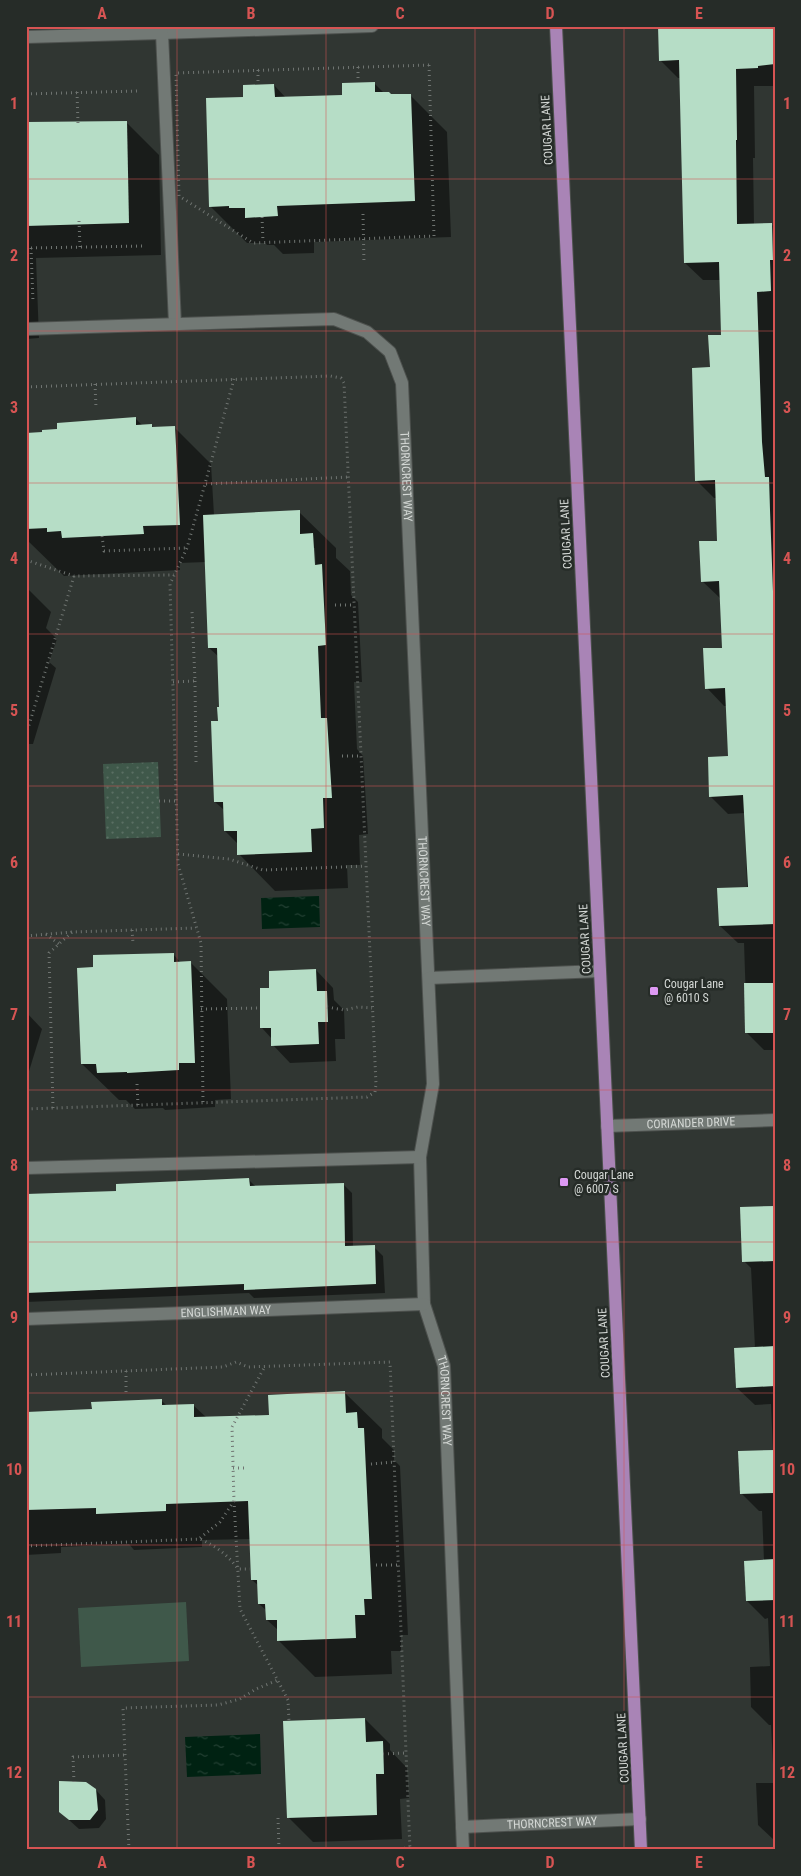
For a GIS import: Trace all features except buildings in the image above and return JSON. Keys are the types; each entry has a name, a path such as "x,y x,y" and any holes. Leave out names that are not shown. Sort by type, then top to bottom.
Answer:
{"main road":[{"name":"COUGAR LANE","path":"556,26 641,1850"}],"street":[{"path":"26,37 372,26"},
{"path":"162,33 175,324"},
{"name":"THORNCREST WAY","path":"26,329 334,319 367,332 390,352 402,383 433,1084 420,1157 424,1304 444,1366 463,1850"},
{"path":"429,978 600,971"},
{"name":"CORIANDER DRIVE","path":"607,1126 775,1120"},
{"path":"26,1168 420,1157"},
{"name":"ENGLISHMAN WAY","path":"26,1319 424,1304"},
{"name":"THORNCREST WAY","path":"462,1827 640,1819"}],"path":[{"path":"429,65 434,236 253,243 179,196 176,73 358,67 429,65"},
{"path":"358,67 358,82"},
{"path":"258,70 258,84"},
{"path":"26,94 141,91"},
{"path":"77,92 78,124"},
{"path":"363,214 364,264"},
{"path":"262,217 263,242"},
{"path":"79,222 80,247"},
{"path":"32,275 28,248 154,246"},
{"path":"26,387 330,376 341,378 344,383 376,1084 375,1092 367,1097 26,1109"},
{"path":"203,1102 201,943 178,864 170,584 187,548 234,379"},
{"path":"95,384 96,408"},
{"path":"205,484 349,477"},
{"path":"102,536 104,551 187,548"},
{"path":"26,560 74,576 174,576"},
{"path":"27,732 74,576"},
{"path":"335,605 354,605"},
{"path":"194,611 192,611 196,762 200,762"},
{"path":"173,682 195,681"},
{"path":"342,756 361,756"},
{"path":"159,801 176,801"},
{"path":"178,854 229,859 263,870 366,866"},
{"path":"26,936 72,932 196,928"},
{"path":"132,930 132,943"},
{"path":"53,1108 49,953 72,932"},
{"path":"46,934 59,944"},
{"path":"327,1006 344,1010 358,1007 372,1008"},
{"path":"201,1009 260,1008"},
{"path":"138,1084 138,1105"},
{"path":"26,1375 223,1368 236,1362 248,1367 390,1362 410,1849 359,1850"},
{"path":"265,1366 232,1427 240,1609 288,1700 289,1720"},
{"path":"126,1371 126,1395"},
{"path":"371,1464 394,1462"},
{"path":"233,1468 247,1468"},
{"path":"200,1539 220,1522 234,1501"},
{"path":"26,1546 200,1539 212,1544 230,1558 238,1570"},
{"path":"376,1565 398,1565"},
{"path":"238,1570 250,1569"},
{"path":"129,1850 123,1708 218,1705 240,1699 256,1689 278,1680"},
{"path":"383,1754 406,1753"},
{"path":"74,1782 73,1757 125,1755"},
{"path":"278,1818 279,1850"}],"shaded area":[{"path":"158,762 161,837 106,839 103,764"},
{"path":"186,1602 189,1661 81,1667 78,1608"}],"water":[{"path":"319,896 320,927 262,929 261,898"},
{"path":"260,1734 261,1774 187,1777 185,1737"}],"place":[{"name":"Cougar Lane @ 6010 S","path":"654,991"},
{"name":"Cougar Lane @ 6007 S","path":"564,1182"}]}
